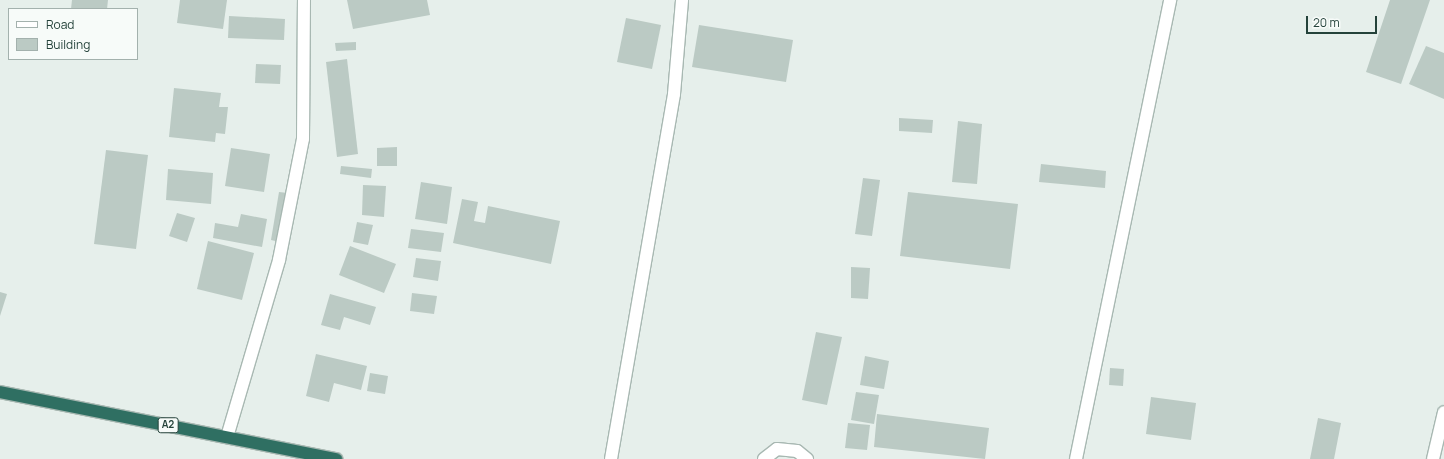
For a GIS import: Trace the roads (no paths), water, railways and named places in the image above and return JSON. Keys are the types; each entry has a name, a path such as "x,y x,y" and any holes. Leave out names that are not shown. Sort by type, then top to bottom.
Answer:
{"highway":[{"name":"A2","path":"0,392 336,459"}],"street":[{"path":"227,437 279,260 303,139 304,0"},
{"path":"612,459 674,94 682,0"},
{"path":"1076,459 1170,0"},
{"path":"1433,459 1444,412"},
{"path":"764,459 777,449 797,451 807,459"}]}
